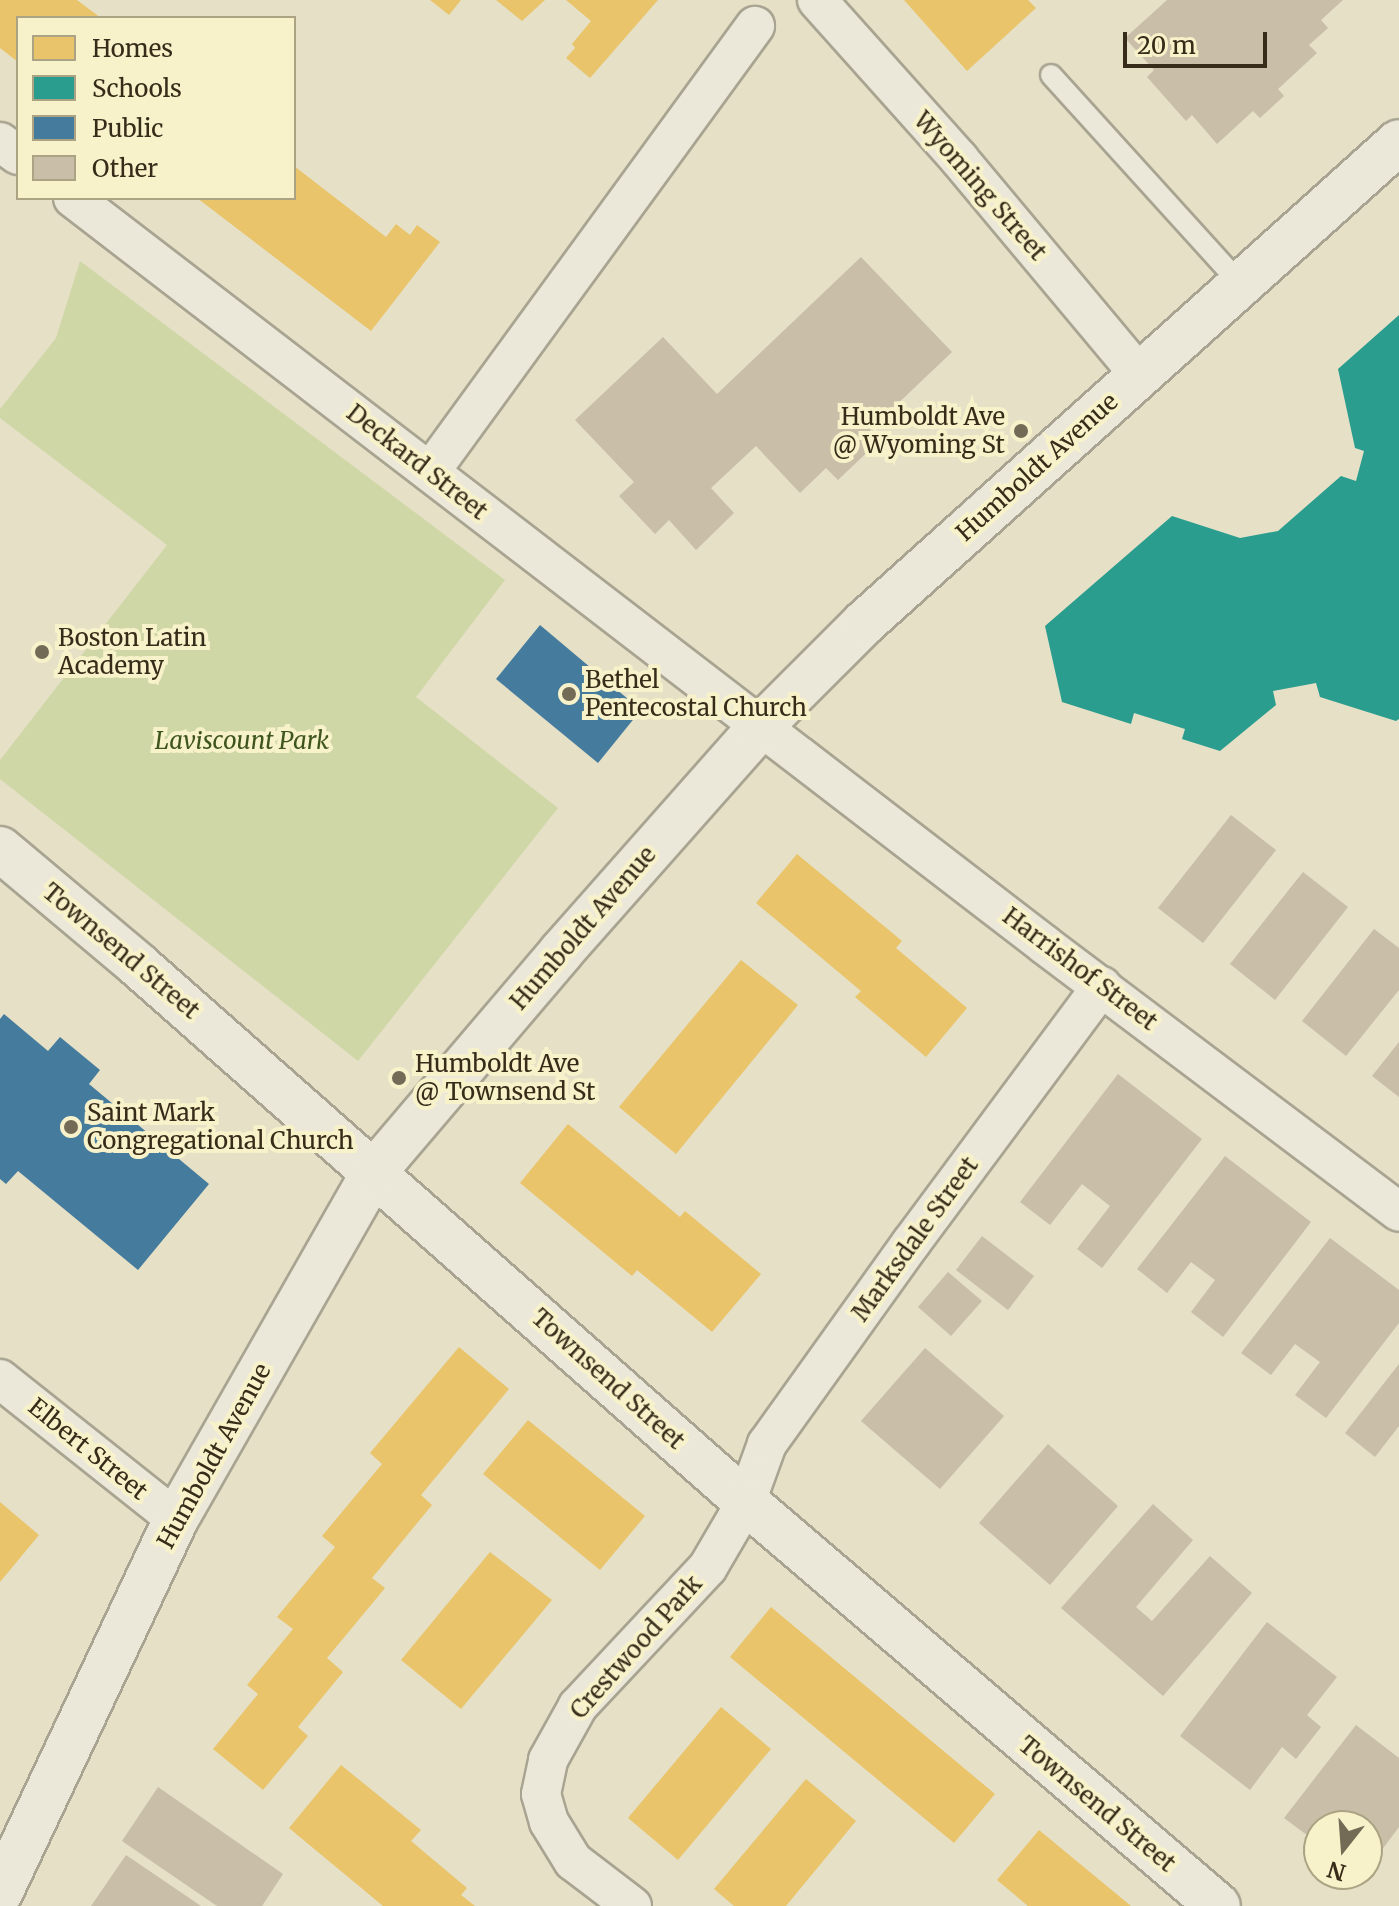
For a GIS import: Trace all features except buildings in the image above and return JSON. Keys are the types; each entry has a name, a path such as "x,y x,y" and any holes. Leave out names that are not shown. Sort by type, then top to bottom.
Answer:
{"street":[{"name":"Wyoming Street","path":"817,0 959,159 1139,374"},
{"path":"430,472 755,26"},
{"name":"Humboldt Avenue","path":"0,1893 176,1519 374,1172 561,952 760,727 864,623 1399,142"},
{"name":"Deckard Street","path":"76,200 760,727"},
{"name":"Harrishof Street","path":"760,727 1399,1212"},
{"name":"Townsend Street","path":"0,849 374,1172 746,1502 1218,1906"},
{"name":"Marksdale Street","path":"746,1502 767,1444 1102,986"},
{"name":"Elbert Street","path":"0,1379 176,1519"},
{"name":"Crestwood Park","path":"632,1906 573,1861 549,1822 541,1794 548,1760 578,1706 708,1567 746,1502"}],"lane":[{"path":"1051,75 1242,286"}],"green space":[{"name":"Laviscount Park","path":"80,261 505,580 416,697 558,808 358,1061 0,779 0,760 167,545 0,418 0,409 56,338"}],"place":[{"name":"Humboldt Ave @ Wyoming St","path":"1021,431"},
{"name":"Boston Latin Academy","path":"42,652"},
{"name":"Bethel Pentecostal Church","path":"569,694"},
{"name":"Humboldt Ave @ Townsend St","path":"399,1078"},
{"name":"Saint Mark Congregational Church","path":"71,1127"}]}
